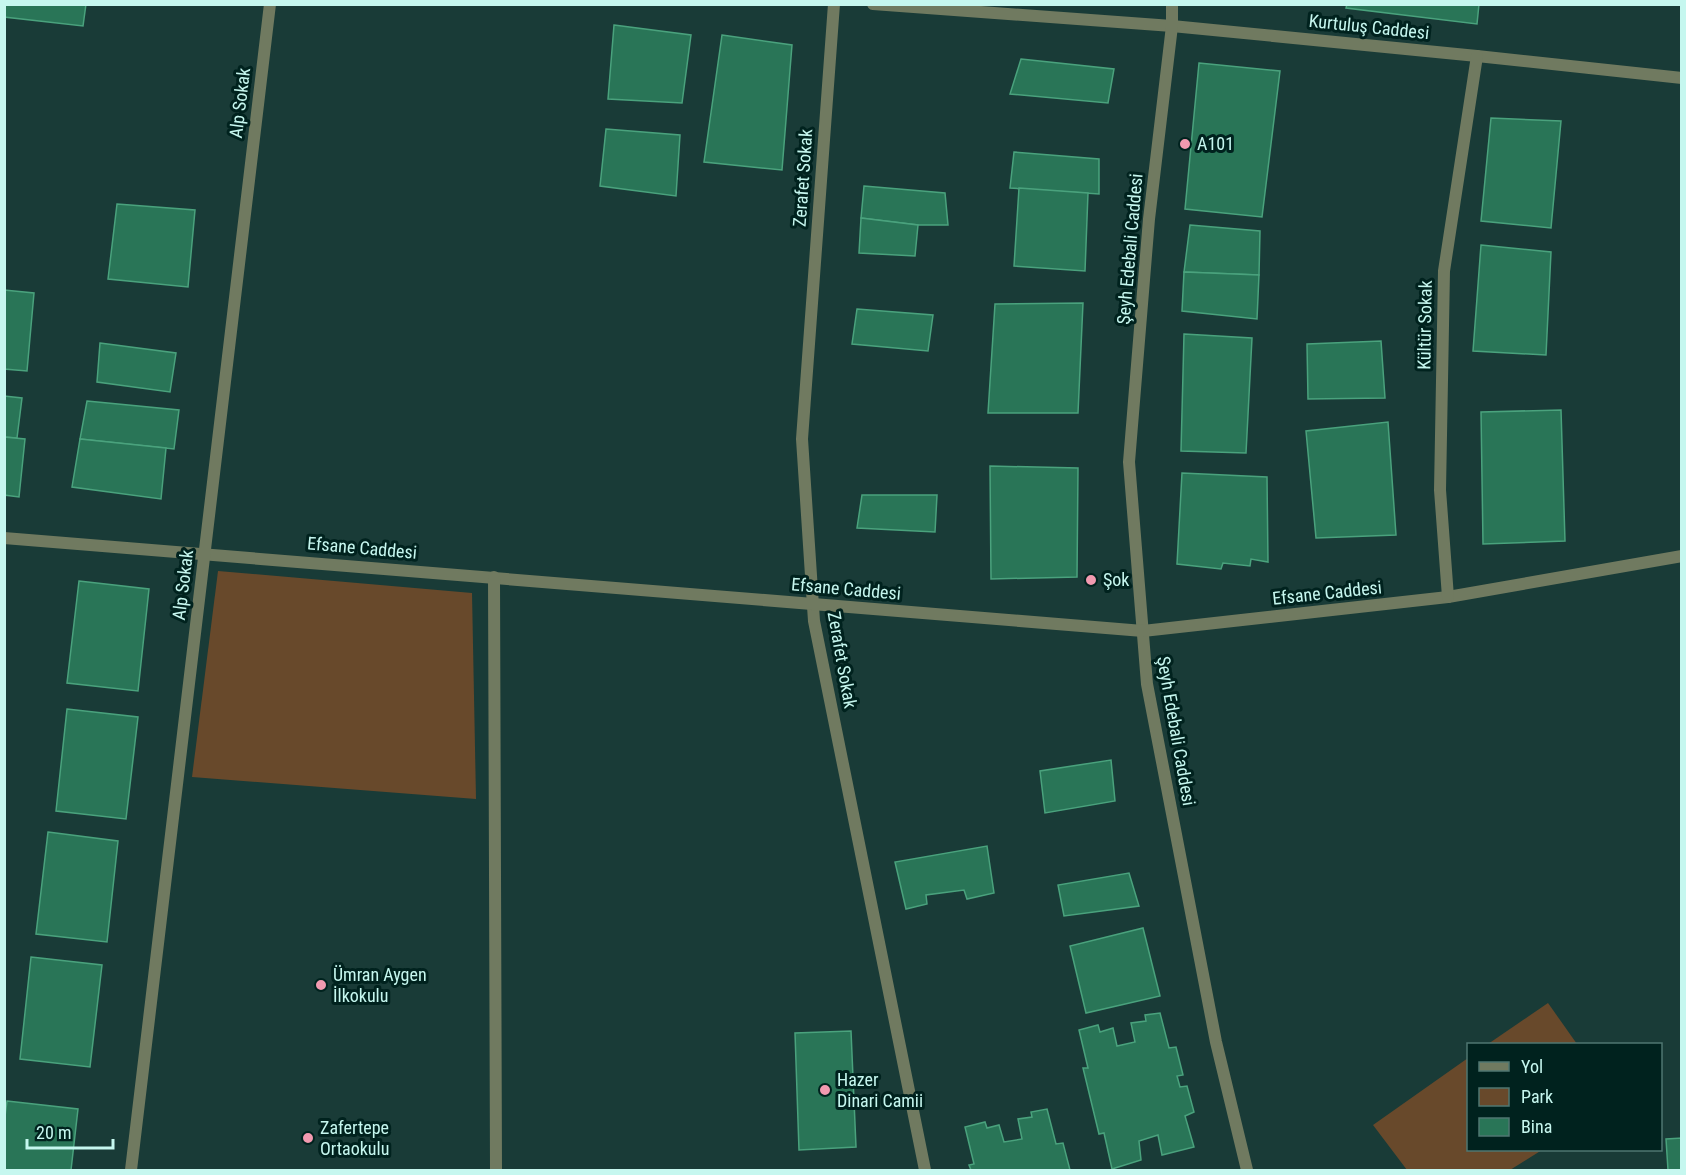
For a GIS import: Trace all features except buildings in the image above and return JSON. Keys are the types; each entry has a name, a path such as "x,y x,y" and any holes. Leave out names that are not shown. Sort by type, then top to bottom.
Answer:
{"street":[{"name":"Alp Sokak","path":"131,1170 270,4"},
{"name":"Zerafet Sokak","path":"834,4 802,439 814,621 925,1170"},
{"name":"Kurtuluş Caddesi","path":"873,4 1172,26 1682,78"},
{"name":"Şeyh Edebali Caddesi","path":"1172,4 1172,26 1149,219 1130,462 1147,684 1211,1019 1247,1170"},
{"name":"Kültür Sokak","path":"1449,597 1440,490 1444,271 1477,56"},
{"name":"Efsane Caddesi","path":"4,538 1143,631 1449,597 1682,555"},
{"path":"494,578 496,1170"},
{"path":"920,1170 925,1170"}],"green space":[{"path":"218,571 472,593 476,799 192,777"},
{"path":"1548,1003 1576,1043 1489,1043"},
{"path":"1467,1059 1467,1151 1540,1151 1510,1170 1407,1170 1373,1125"}],"place":[{"name":"A101","path":"1185,144"},
{"name":"Şok","path":"1091,580"},
{"name":"Ümran Aygen İlkokulu","path":"321,985"},
{"name":"Hazer Dinari Camii","path":"825,1090"},
{"name":"Zafertepe Ortaokulu","path":"308,1138"}]}
